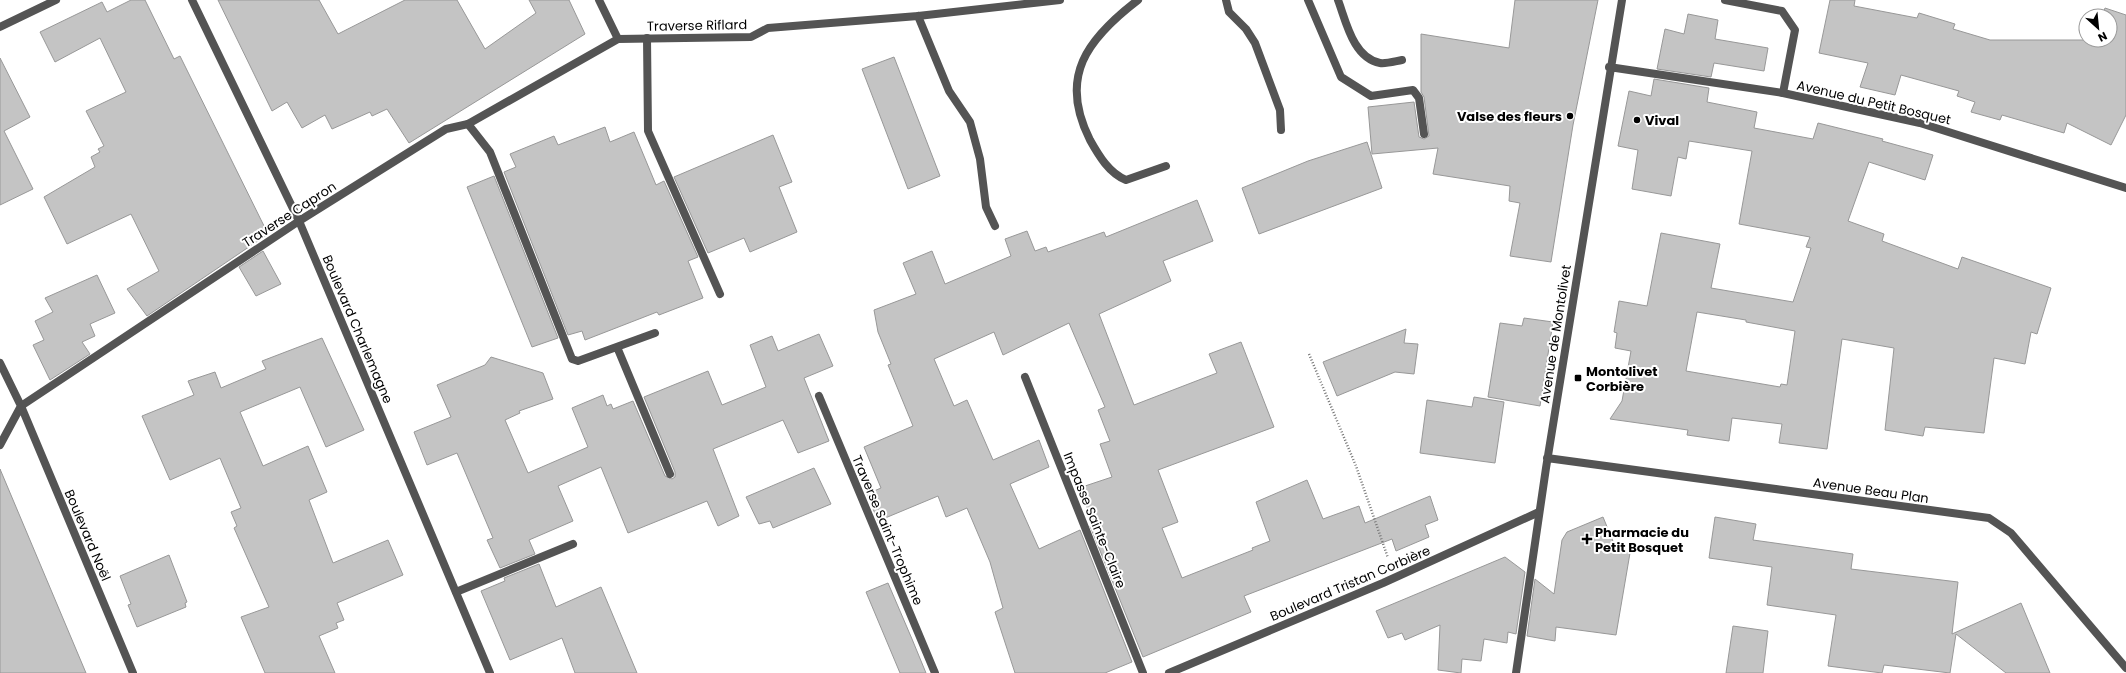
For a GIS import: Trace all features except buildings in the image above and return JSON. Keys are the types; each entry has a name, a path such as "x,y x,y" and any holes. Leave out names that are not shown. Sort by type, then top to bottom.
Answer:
{"street":[{"path":"0,28 56,0"},
{"name":"Boulevard Charlemagne","path":"192,0 299,221 490,673"},
{"path":"599,0 618,39"},
{"name":"Traverse Riflard","path":"618,39 751,37 768,28 918,16 1060,0"},
{"path":"1138,0 1118,15 1090,46 1077,74 1075,98 1084,127 1100,157 1117,177 1126,180 1166,166"},
{"path":"1226,0 1229,12 1246,29 1255,43 1280,110 1281,130"},
{"path":"1308,0 1341,76 1371,96 1413,90 1419,98 1424,134"},
{"path":"1338,0 1352,39 1364,54 1381,63 1402,60"},
{"name":"Avenue de Montolivet","path":"1516,673 1547,458 1609,67 1622,0"},
{"path":"1725,0 1782,10 1795,30 1783,93"},
{"path":"918,16 949,91 970,122 980,159 986,207 995,226"},
{"path":"647,38 648,131 720,294"},
{"name":"Traverse Capron","path":"0,445 21,406 299,221 446,129 468,124 618,39"},
{"name":"Avenue du Petit Bosquet","path":"1609,67 1783,93 1920,123 2126,188"},
{"path":"468,124 490,152 572,359 578,361 655,333"},
{"path":"617,347 670,474"},
{"name":"Boulevard Noël","path":"0,363 21,406 133,673"},
{"name":"Impasse Sainte-Claire","path":"1025,377 1143,673"},
{"name":"Traverse Saint-Trophime","path":"819,396 935,673"},
{"name":"Avenue Beau Plan","path":"1547,458 1989,518 2011,533 2126,668"},
{"name":"Boulevard Tristan Corbière","path":"1169,673 1395,578 1539,512"},
{"path":"456,592 574,544"}],"path":[{"path":"1309,354 1356,466 1395,578"}],"place":[{"name":"Valse des fleurs","path":"1570,116"},
{"name":"Vival","path":"1637,120"},
{"name":"Montolivet Corbière","path":"1578,378"},
{"name":"Pharmacie du Petit Bosquet","path":"1587,539"}]}
